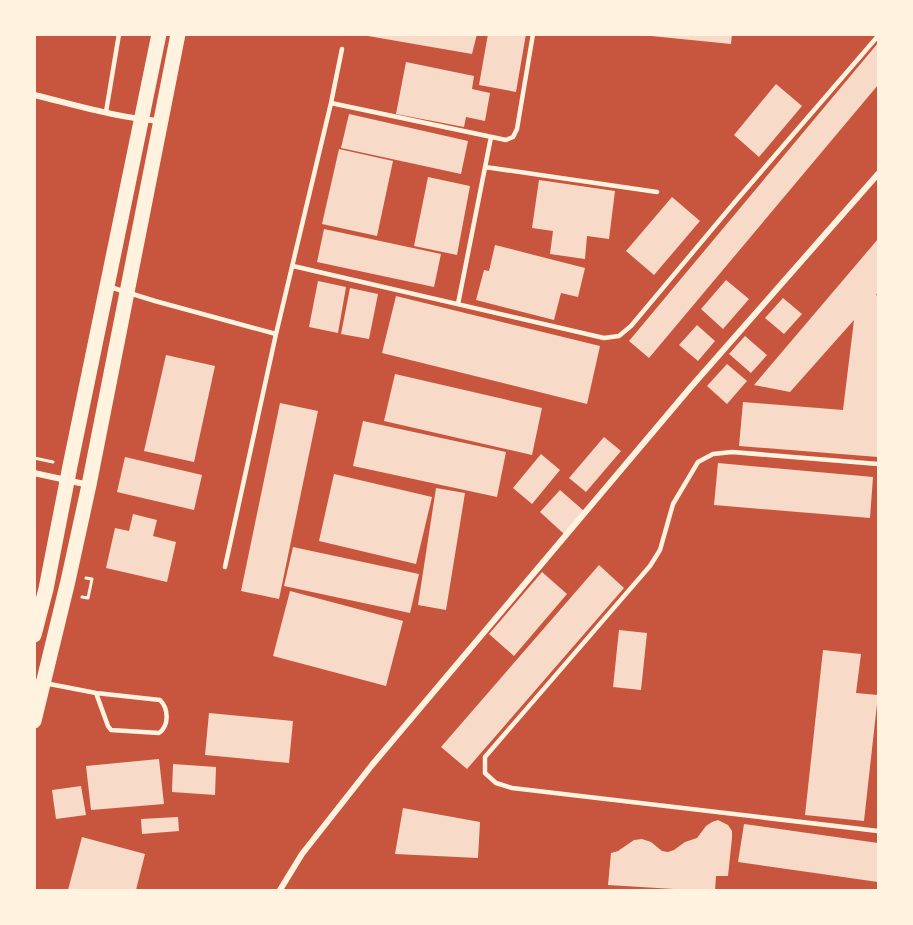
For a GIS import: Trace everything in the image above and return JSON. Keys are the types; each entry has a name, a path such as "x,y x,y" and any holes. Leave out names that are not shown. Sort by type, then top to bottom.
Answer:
{"main road":[{"path":"34,635 46,589 159,34"},
{"path":"34,721 39,682 68,581 89,485 178,34"}],"street":[{"path":"34,95 141,120 160,121"},
{"path":"280,891 302,854 372,765 690,388 879,174"},
{"path":"34,473 89,485"}],"lane":[{"path":"106,112 119,34"},
{"path":"331,103 506,140 513,137 517,129 533,34"},
{"path":"293,266 604,338 619,336 631,326 879,36"},
{"path":"225,567 342,50"},
{"path":"458,304 491,137"},
{"path":"485,167 657,192"},
{"path":"107,286 276,334"},
{"path":"879,464 732,452 713,454 698,462 673,504 660,550 650,566 485,757 484,773 495,783 512,788 879,831"},
{"path":"39,682 96,693 160,700 167,710 166,726 159,733 111,730 96,693"}],"path":[{"path":"83,591 82,597 88,598 92,579"}],"building":[{"path":"369,34 477,34 472,54 368,36"},
{"path":"488,34 526,34 516,92 479,85"},
{"path":"651,34 732,34 731,44 651,36"},
{"path":"878,43 878,85 649,358 629,341"},
{"path":"406,62 474,76 472,89 490,93 485,121 466,117 464,127 396,114"},
{"path":"776,84 802,106 759,157 734,135"},
{"path":"349,114 468,141 461,174 341,148"},
{"path":"339,149 393,161 377,236 322,224"},
{"path":"428,177 470,186 457,255 414,246"},
{"path":"539,180 615,191 609,239 587,236 585,259 550,254 553,231 532,228"},
{"path":"672,197 700,221 654,275 626,251"},
{"path":"324,229 441,254 434,287 317,262"},
{"path":"878,239 878,292 876,295 878,296 878,457 739,446 743,402 843,410 854,320 790,392 754,385"},
{"path":"495,245 585,268 578,297 561,293 554,320 476,300 484,270 489,271"},
{"path":"726,280 749,299 723,329 701,309"},
{"path":"318,281 346,287 338,333 309,327"},
{"path":"350,288 378,294 369,339 341,334"},
{"path":"396,296 600,346 587,404 382,353"},
{"path":"783,298 802,314 784,334 765,318"},
{"path":"697,325 715,341 698,361 679,345"},
{"path":"745,336 767,355 751,373 729,354"},
{"path":"166,355 215,366 194,462 144,451"},
{"path":"727,364 747,381 727,404 707,386"},
{"path":"395,374 542,408 532,455 384,421"},
{"path":"280,403 318,411 279,599 241,591"},
{"path":"363,421 506,452 497,497 353,466"},
{"path":"604,437 621,451 586,492 569,478"},
{"path":"541,454 560,470 532,504 513,488"},
{"path":"125,457 202,475 194,510 117,492"},
{"path":"718,463 873,477 870,518 714,505"},
{"path":"334,474 432,497 416,564 319,541"},
{"path":"436,488 465,493 446,610 418,605"},
{"path":"560,490 584,511 564,534 540,512"},
{"path":"133,514 157,520 153,536 176,542 167,582 106,568 115,528 129,531"},
{"path":"293,547 419,574 410,613 284,586"},
{"path":"599,565 624,588 467,769 441,747"},
{"path":"542,572 567,594 514,656 489,634"},
{"path":"290,591 403,621 386,686 273,656"},
{"path":"619,630 647,633 641,690 613,687"},
{"path":"823,650 861,654 856,693 878,695 864,821 805,815"},
{"path":"209,713 293,721 289,763 205,755"},
{"path":"159,759 164,804 91,810 86,766"},
{"path":"173,764 216,767 215,795 172,792"},
{"path":"81,786 86,815 56,819 52,790"},
{"path":"403,808 480,822 478,858 395,854"},
{"path":"178,817 179,831 142,834 141,819"},
{"path":"718,820 728,825 732,831 732,838 728,876 716,876 715,890 608,885 611,853 634,840 642,839 668,852 697,838 706,826"},
{"path":"744,824 878,843 878,882 738,862"},
{"path":"82,837 145,854 136,890 68,890"}]}
